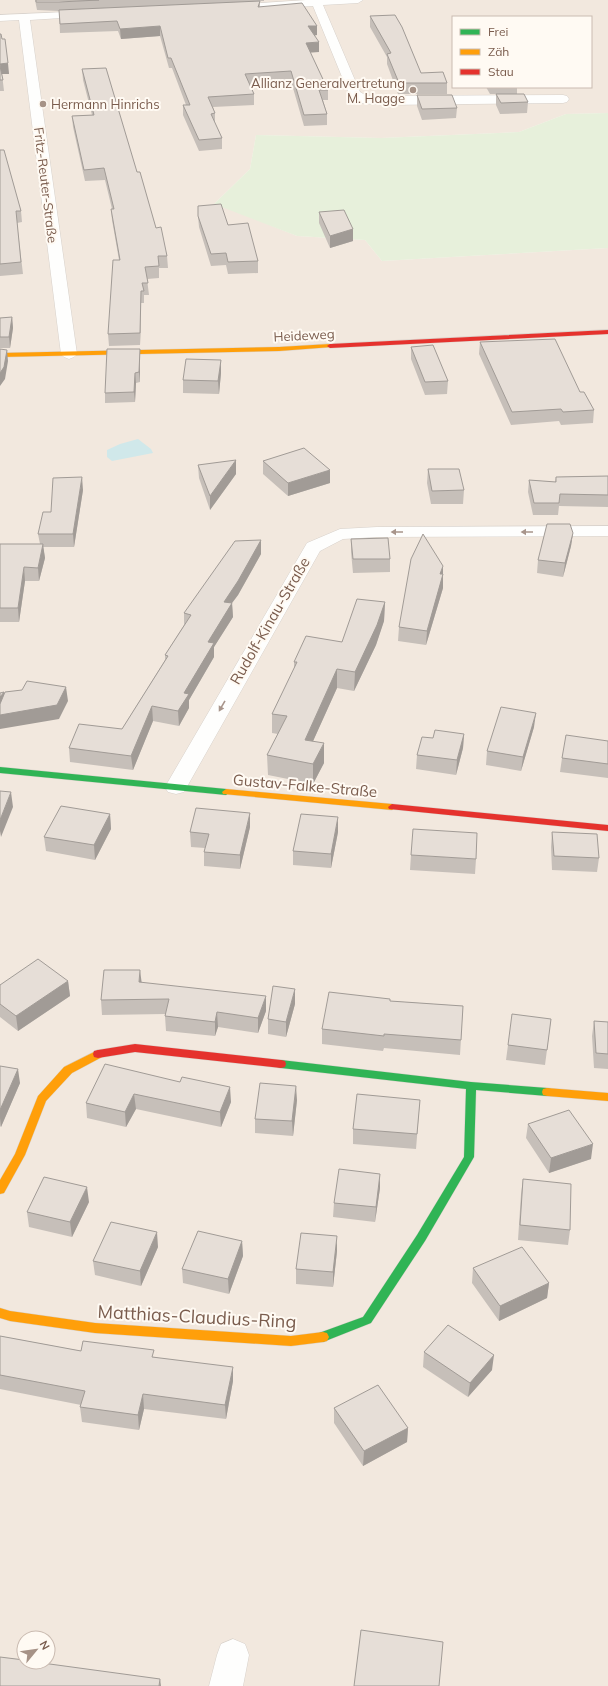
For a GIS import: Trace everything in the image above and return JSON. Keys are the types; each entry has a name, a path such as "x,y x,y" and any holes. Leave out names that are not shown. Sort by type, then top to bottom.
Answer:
{"street":[{"path":"223,8 294,2 317,3 358,0"},
{"path":"317,3 355,94 364,100 562,99"},
{"path":"0,18 104,13"},
{"name":"Fritz-Reuter-Straße","path":"24,16 69,354"},
{"name":"Heideweg","path":"0,355 279,349 608,332"},
{"name":"Rudolf-Kinau-Straße","path":"176,787 313,547 340,534 377,532 608,531"},
{"name":"Gustav-Falke-Straße","path":"0,770 608,828"},
{"path":"0,1190 20,1155 42,1099 68,1070 96,1054 135,1048 471,1086 608,1097"},
{"name":"Matthias-Claudius-Ring","path":"0,1313 10,1316 95,1328 291,1341 326,1337 367,1320 421,1238 469,1157 471,1086"},
{"path":"226,1686 233,1655"}],"shaded area":[{"path":"0,0 608,0 608,113 566,114 519,132 381,138 256,135 250,169 215,203 297,236 365,240 382,261 608,248 608,1686 0,1686"}],"green space":[{"path":"608,113 608,248 382,261 365,240 297,236 214,204 250,169 256,135 381,138 519,132 566,114"}],"water":[{"path":"138,439 151,449 153,453 112,461 107,457 107,450 120,444"}],"building":[{"path":"36,0 99,0 36,2"},
{"path":"260,1 258,7 302,3 317,26 308,26 319,42 306,43 328,90 319,90 327,114 304,115 291,71 245,74 254,94 208,97 215,113 211,114 222,138 199,140 183,105 190,105 171,58 168,58 160,26 120,29 117,21 60,24 59,10"},
{"path":"395,15 402,27 421,73 443,72 447,83 399,83 387,54 391,53 370,16"},
{"path":"0,34 2,39 5,39 8,63 0,64"},
{"path":"0,66 3,80 0,80"},
{"path":"106,68 137,172 140,172 156,228 161,227 167,256 158,256 159,266 145,267 148,283 142,283 144,291 141,291 140,333 108,334 113,260 120,260 111,209 114,209 104,168 84,170 72,116 94,115 82,69"},
{"path":"496,94 524,94 528,102 501,103"},
{"path":"417,95 452,95 457,108 422,109"},
{"path":"0,150 4,150 21,211 16,211 21,262 0,264"},
{"path":"221,204 228,225 248,223 258,261 228,262 226,253 211,254 198,216 198,206"},
{"path":"344,210 353,229 330,236 319,212"},
{"path":"12,317 9,337 0,337 0,318"},
{"path":"555,339 580,392 584,392 594,410 563,412 561,409 512,412 480,342"},
{"path":"433,345 448,381 425,382 411,347"},
{"path":"0,349 7,350 4,367 0,373"},
{"path":"107,349 140,349 139,372 135,373 134,392 105,393"},
{"path":"186,359 221,360 218,381 183,380"},
{"path":"304,448 330,470 288,483 263,461"},
{"path":"236,460 210,496 198,465"},
{"path":"428,469 459,469 464,490 432,491"},
{"path":"608,476 608,495 560,494 559,503 534,503 529,480 556,482 556,477"},
{"path":"82,477 73,534 38,534 43,512 51,512 53,478"},
{"path":"547,524 570,524 573,533 565,563 538,560"},
{"path":"423,534 443,566 440,574 443,574 427,631 399,627 411,559"},
{"path":"388,538 390,559 353,559 351,539"},
{"path":"261,540 238,581 224,602 232,603 208,642 214,643 184,693 189,694 178,711 152,706 131,756 69,748 79,724 122,729 168,656 165,655 191,615 184,613 235,541"},
{"path":"0,544 43,544 38,568 24,567 18,608 0,608"},
{"path":"357,599 385,602 377,625 355,672 337,669 305,740 324,743 313,764 267,755 287,716 272,714 297,662 294,662 306,636 342,642"},
{"path":"27,681 66,687 57,705 0,715 0,704 5,692 22,690"},
{"path":"501,707 536,713 523,757 487,751"},
{"path":"435,730 464,734 457,760 417,755 422,737 433,738"},
{"path":"566,735 608,741 608,764 562,758"},
{"path":"0,791 11,792 0,820"},
{"path":"61,806 110,814 94,845 44,837"},
{"path":"196,808 250,813 240,855 204,852 209,834 190,832"},
{"path":"301,814 338,817 331,854 293,851"},
{"path":"413,829 477,833 476,859 411,855"},
{"path":"552,832 597,834 599,858 554,856"},
{"path":"38,959 68,981 16,1016 0,1004 0,985"},
{"path":"104,970 140,970 139,982 266,996 258,1018 217,1012 215,1022 165,1016 169,999 101,1000"},
{"path":"273,986 295,989 286,1022 268,1019"},
{"path":"329,992 390,999 390,1001 463,1006 461,1040 384,1034 384,1036 322,1029"},
{"path":"512,1014 551,1019 547,1050 508,1045"},
{"path":"594,1021 608,1022 608,1054 596,1053"},
{"path":"105,1064 180,1082 182,1077 230,1087 220,1112 134,1094 125,1112 86,1103"},
{"path":"0,1066 18,1069 0,1110"},
{"path":"260,1083 296,1086 292,1121 255,1119"},
{"path":"357,1094 420,1100 417,1134 353,1129"},
{"path":"569,1110 593,1144 551,1158 528,1124"},
{"path":"339,1169 380,1174 376,1207 334,1203"},
{"path":"44,1177 87,1187 70,1222 27,1212"},
{"path":"523,1179 571,1184 570,1230 520,1225"},
{"path":"111,1222 157,1232 140,1271 93,1261"},
{"path":"198,1231 242,1241 228,1279 182,1269"},
{"path":"301,1233 337,1236 333,1272 296,1269"},
{"path":"522,1247 549,1283 500,1306 473,1268"},
{"path":"448,1325 494,1355 470,1383 424,1352"},
{"path":"0,1336 81,1351 83,1341 154,1350 152,1357 233,1367 225,1405 143,1394 138,1415 80,1407 85,1391 0,1375"},
{"path":"378,1385 408,1428 364,1451 334,1408"},
{"path":"361,1630 443,1642 439,1686 354,1686"},
{"path":"0,1657 16,1659 16,1670 56,1670 56,1665 160,1679 159,1686 0,1686"}],"traffic: fast":[{"path":"0,770 226,792"},
{"path":"281,1064 471,1086 547,1092"},
{"path":"323,1337 367,1320 421,1238 469,1157 471,1086"}],"traffic: slow":[{"path":"0,355 279,349 330,346"},
{"path":"226,792 392,807"},
{"path":"0,1190 20,1155 42,1099 68,1070 98,1054"},
{"path":"547,1092 608,1097"},
{"path":"0,1313 10,1316 95,1328 291,1341 323,1337"}],"traffic: jam":[{"path":"330,346 608,332"},
{"path":"392,807 608,828"},
{"path":"98,1054 135,1048 281,1064"}],"place":[{"name":"Allianz Generalvertretung M. Hagge","path":"413,90"},
{"name":"Hermann Hinrichs","path":"43,104"}]}
